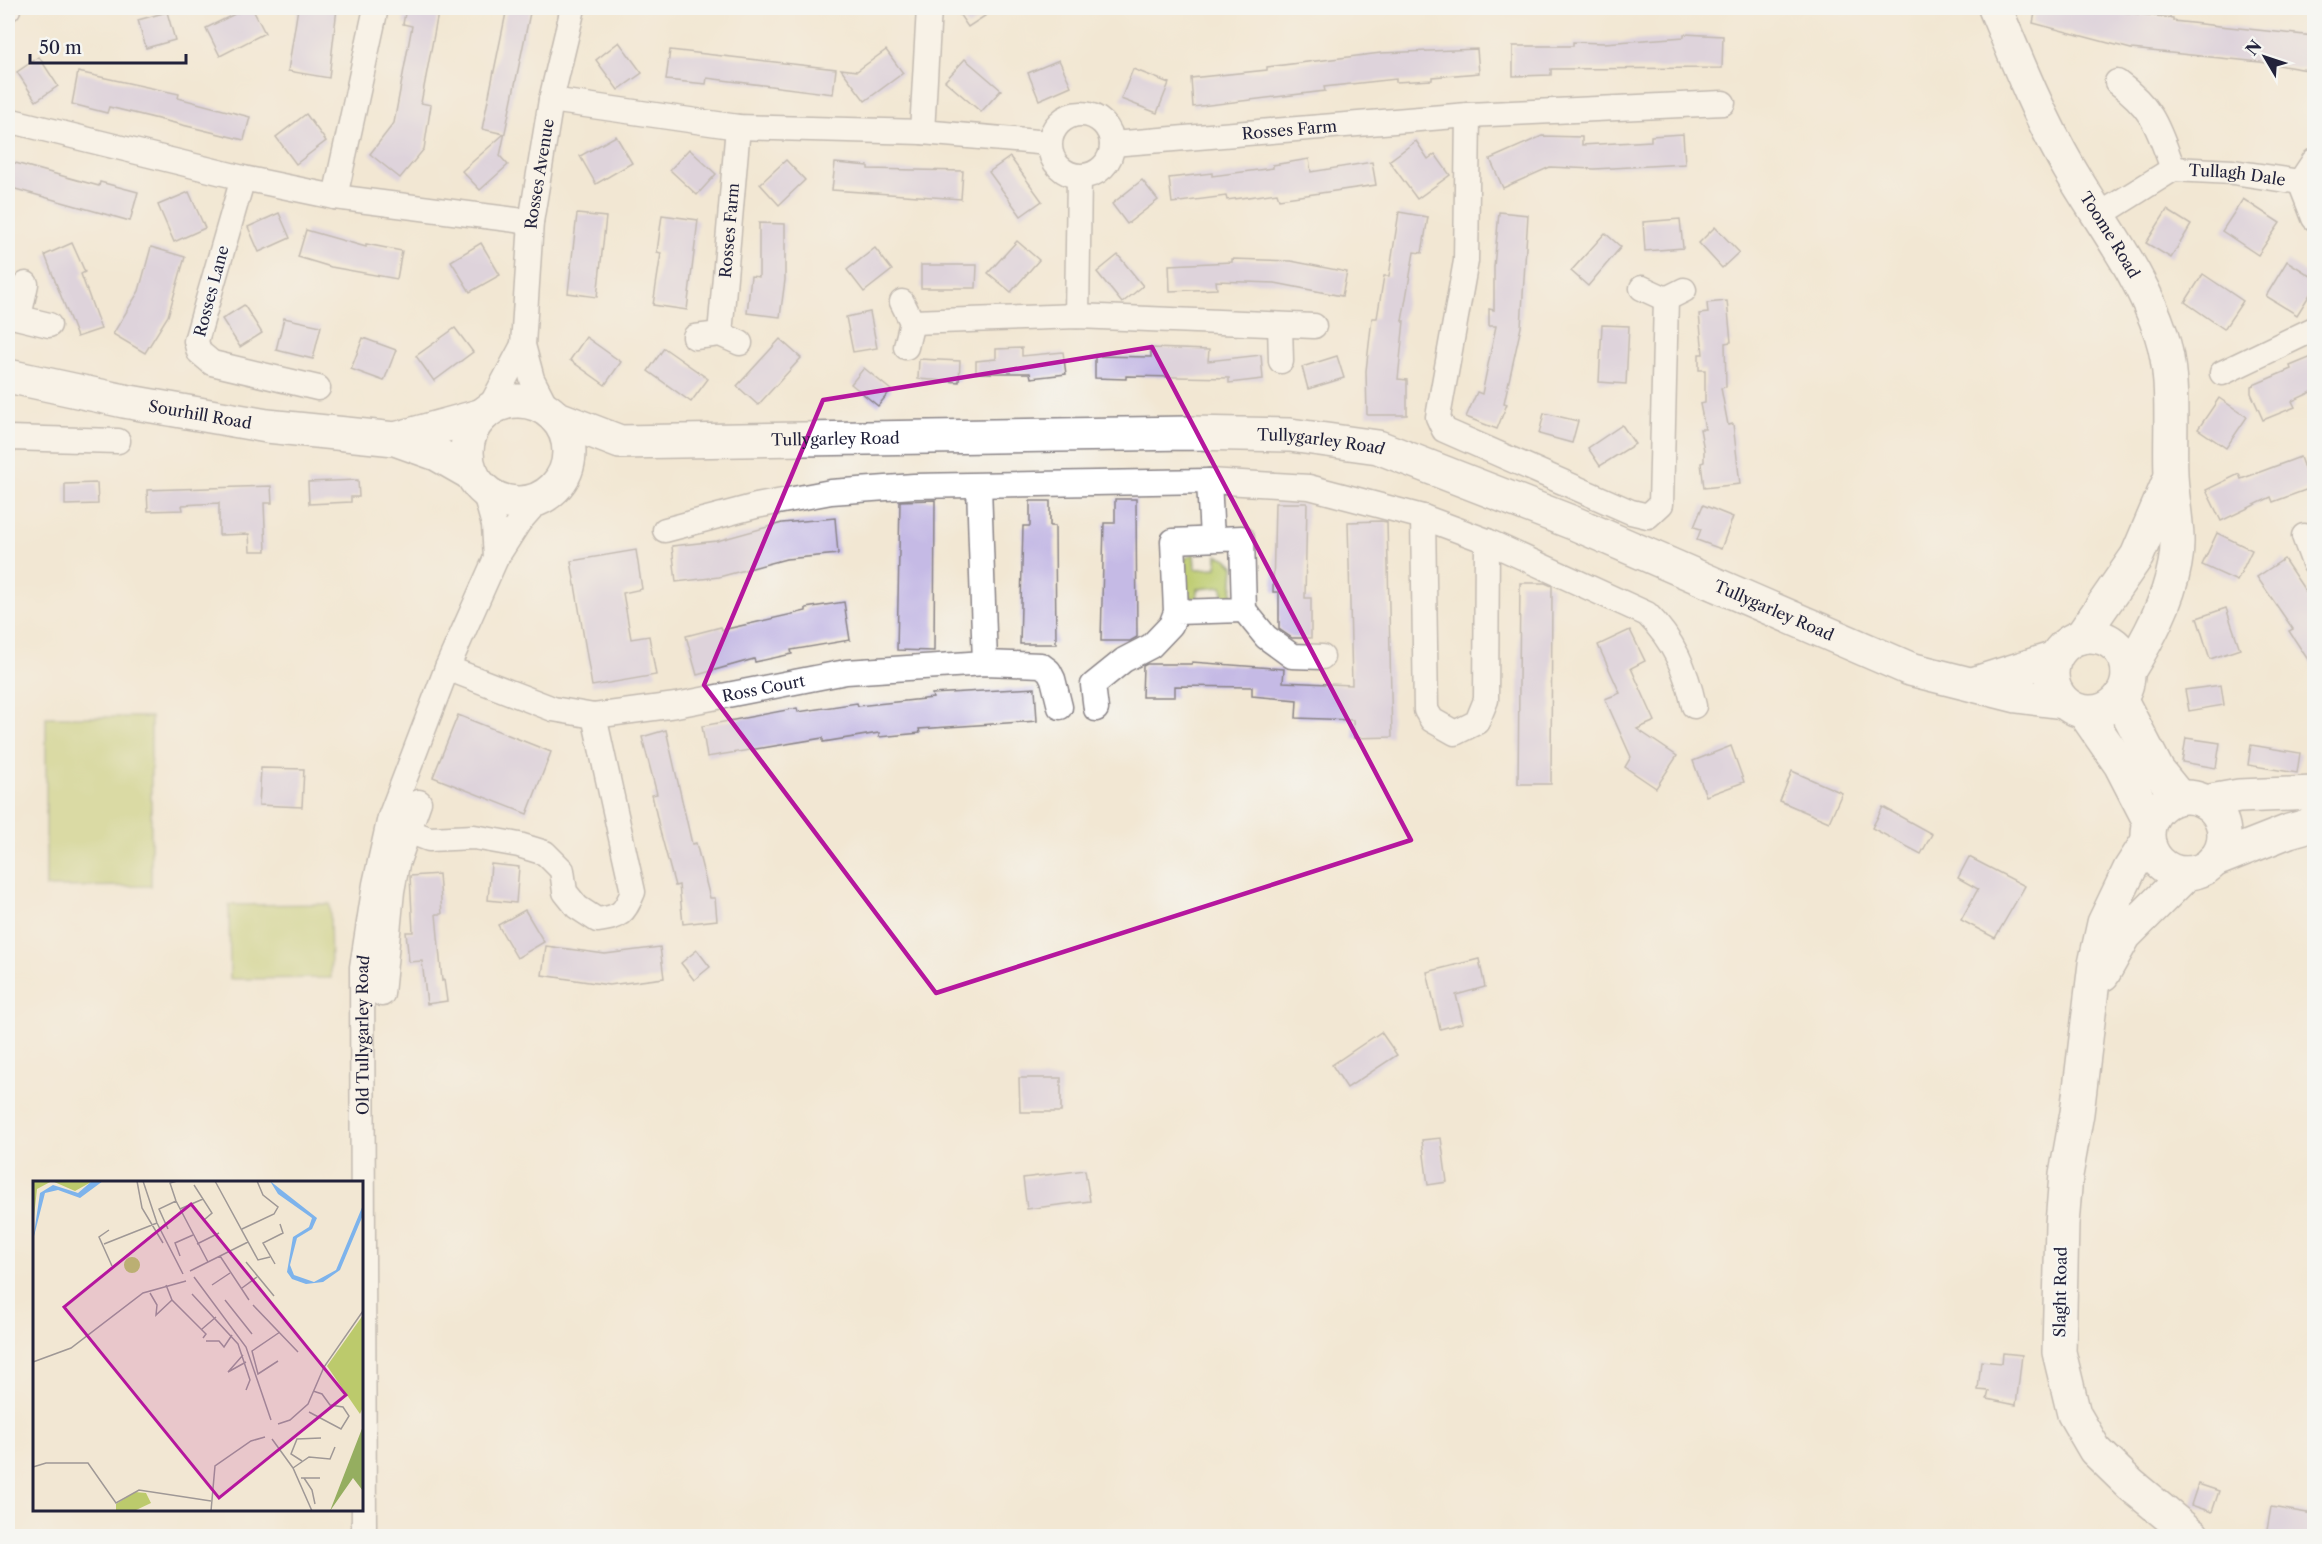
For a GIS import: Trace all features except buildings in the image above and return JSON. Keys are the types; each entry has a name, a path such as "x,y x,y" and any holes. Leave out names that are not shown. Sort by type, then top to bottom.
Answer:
{"street":[{"path":"335,197 376,8"},
{"name":"Rosses Avenue","path":"551,413 532,379 523,345 531,222 551,100 573,8"},
{"path":"922,132 929,8"},
{"name":"Toome Road","path":"1995,8 2067,165 2097,216 2128,260 2162,335 2170,389 2171,476 2176,522 2176,564 2153,631 2124,685"},
{"name":"Tullagh Dale","path":"2117,82 2146,107 2158,129 2173,169"},
{"path":"551,100 738,127 922,132 1049,143"},
{"name":"Rosses Farm","path":"1112,144 1468,115 1723,103"},
{"path":"1076,114 1096,118 1104,124 1112,144 1108,161 1103,168 1088,176 1079,177 1069,175 1054,162 1049,143 1057,124 1076,114"},
{"path":"1468,115 1466,261 1438,417 1444,429 1631,512 1648,516 1661,504 1675,295 1642,288"},
{"path":"8,120 243,178 335,197 531,222"},
{"name":"Rosses Farm","path":"695,337 730,338 738,127"},
{"name":"Tullagh Dale","path":"2300,182 2314,161"},
{"name":"Tullagh Dale","path":"2097,216 2173,169 2233,172 2300,182"},
{"path":"1077,316 1079,177"},
{"name":"Rosses Lane","path":"243,178 196,341 199,352 212,363 318,388"},
{"name":"Tullagh Dale","path":"2300,182 2314,218"},
{"path":"26,284 13,316 49,325"},
{"path":"906,347 907,312 1077,316 1314,326"},
{"path":"1280,326 1281,362"},
{"path":"2222,373 2314,329"},
{"name":"Rosses Avenue","path":"486,412 523,345"},
{"name":"Sourhill Road","path":"8,376 124,401 267,426 395,439 437,454 478,482"},
{"path":"519,400 535,403 551,413 566,435 569,450 564,471 553,489 540,498 526,502 511,502 497,498 478,482 468,465 468,442 470,435 486,412 504,402 519,400"},
{"name":"Sourhill Road","path":"395,439 486,412"},
{"name":"Tullygarley Road","path":"551,413 620,442 1189,433 1290,435 1378,447 1576,524 1910,669 1931,676 1976,683 2017,696 2074,707"},
{"path":"8,438 118,441"},
{"name":"Tullygarley Road","path":"564,471 620,442"},
{"name":"Toome Road","path":"2081,636 2137,556 2171,476"},
{"path":"1209,481 1212,539"},
{"path":"665,530 756,506 831,492 914,486 1209,481 1309,487 1423,517 1487,541 1610,594 1647,614 1660,627 1683,664 1694,706"},
{"name":"Old Tullygarley Road","path":"478,482 494,525 496,558"},
{"path":"978,486 985,663"},
{"name":"Old Tullygarley Road","path":"363,1181 362,967 375,884 390,817 447,668 496,558 519,522 540,498"},
{"path":"1423,517 1426,710 1432,720 1455,733 1477,722 1486,700 1487,541"},
{"path":"2304,536 2314,563"},
{"path":"1096,709 1093,685 1124,660 1152,646 1171,625 1176,612 1173,541 1242,538 1244,610 1266,637 1292,656 1322,657"},
{"path":"1176,612 1244,610"},
{"path":"2200,867 2223,844 2218,814 2192,800 2158,771 2124,685 2124,656 2113,643 2098,636 2081,636 2063,646 2055,658 2051,674 2053,684 2120,764 2149,832 2151,852 2166,867 2200,867 2289,831 2314,824"},
{"name":"Tullygarley Road","path":"1976,683 2055,658"},
{"name":"Ross Court","path":"447,668 553,709 594,716 676,705 846,672 985,663 1041,665 1049,671 1053,679 1060,707"},
{"path":"2074,707 2101,711 2110,707 2124,685"},
{"path":"408,831 429,839 474,837 519,845 545,853 562,870 565,892 577,907 597,920 614,918 626,910 633,892 594,716"},
{"path":"2149,832 2158,808 2192,800 2314,793"},
{"path":"382,994 392,891 408,831 419,802"},
{"name":"Slaght Road","path":"2149,832 2104,923 2091,997 2062,1224 2061,1363 2074,1414 2095,1450 2131,1485 2193,1536"},
{"name":"Slaght Road","path":"2091,997 2125,935 2200,867"},
{"name":"Old Tullygarley Road","path":"363,1252 364,1536"}],"highlighted area":[{"path":"1152,347 1411,840 936,993 704,685 823,400"}],"green space":[{"path":"1194,553 1195,569 1217,568 1217,555 1227,559 1234,566 1232,596 1224,602 1222,587 1197,589 1198,600 1188,596 1181,588 1185,559"},
{"path":"46,717 151,717 151,886 46,887"},
{"path":"330,904 331,978 230,979 229,905"}]}
